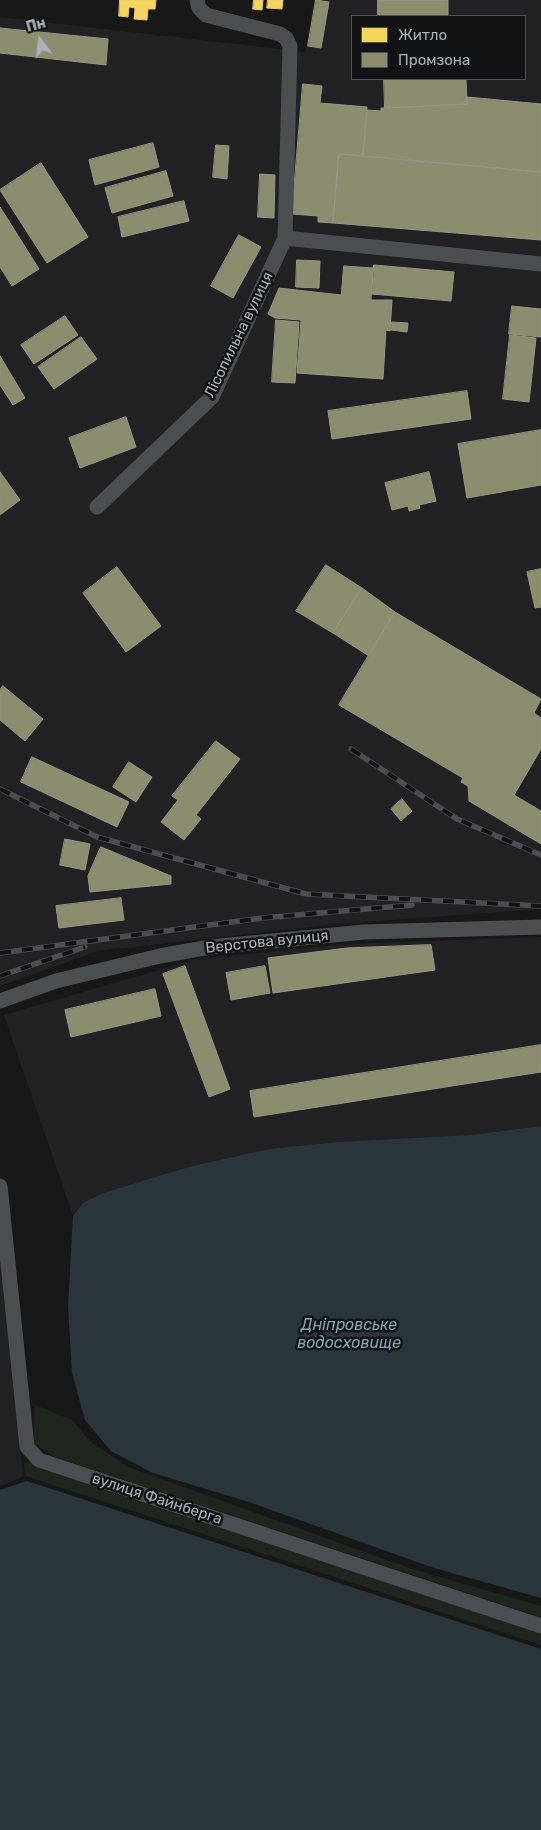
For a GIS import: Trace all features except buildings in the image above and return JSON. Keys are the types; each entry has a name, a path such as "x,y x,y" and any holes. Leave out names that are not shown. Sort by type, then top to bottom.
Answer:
{"street":[{"name":"Лісопильна вулиця","path":"96,507 212,397 285,238 290,46 286,38 280,34 206,14 199,8 197,0"},
{"path":"285,238 541,264"},
{"name":"Верстова вулиця","path":"0,1001 56,981 210,946 364,932 541,927"},
{"name":"вулиця Файнберга","path":"0,1186 27,1447 39,1460 541,1626"}],"shaded area":[{"path":"314,0 541,0 541,909 336,924 98,951 0,986 0,17 305,52"},
{"path":"541,937 541,1126 470,1135 337,1142 269,1149 192,1166 103,1193 83,1203 73,1216 4,1015 197,959 347,944"},
{"path":"0,1254 23,1477 0,1486"},
{"path":"35,1405 72,1420 91,1442 128,1467 412,1569 541,1606 541,1617 52,1456 34,1443"},
{"path":"31,1461 541,1624 541,1645 26,1476 24,1464"}],"water":[{"name":"Дніпровське водосховище","path":"541,1126 541,1598 434,1568 249,1502 153,1473 111,1451 85,1420 72,1373 68,1306 73,1216 83,1203 103,1193 192,1166 269,1149 337,1142 470,1135"},
{"path":"27,1481 541,1649 541,1830 0,1830 0,1490"}],"railway":[{"path":"351,749 457,819 541,855"},
{"path":"0,789 97,837 306,894 541,906"},
{"path":"0,953 262,918 412,905"},
{"path":"0,976 85,947"}]}
